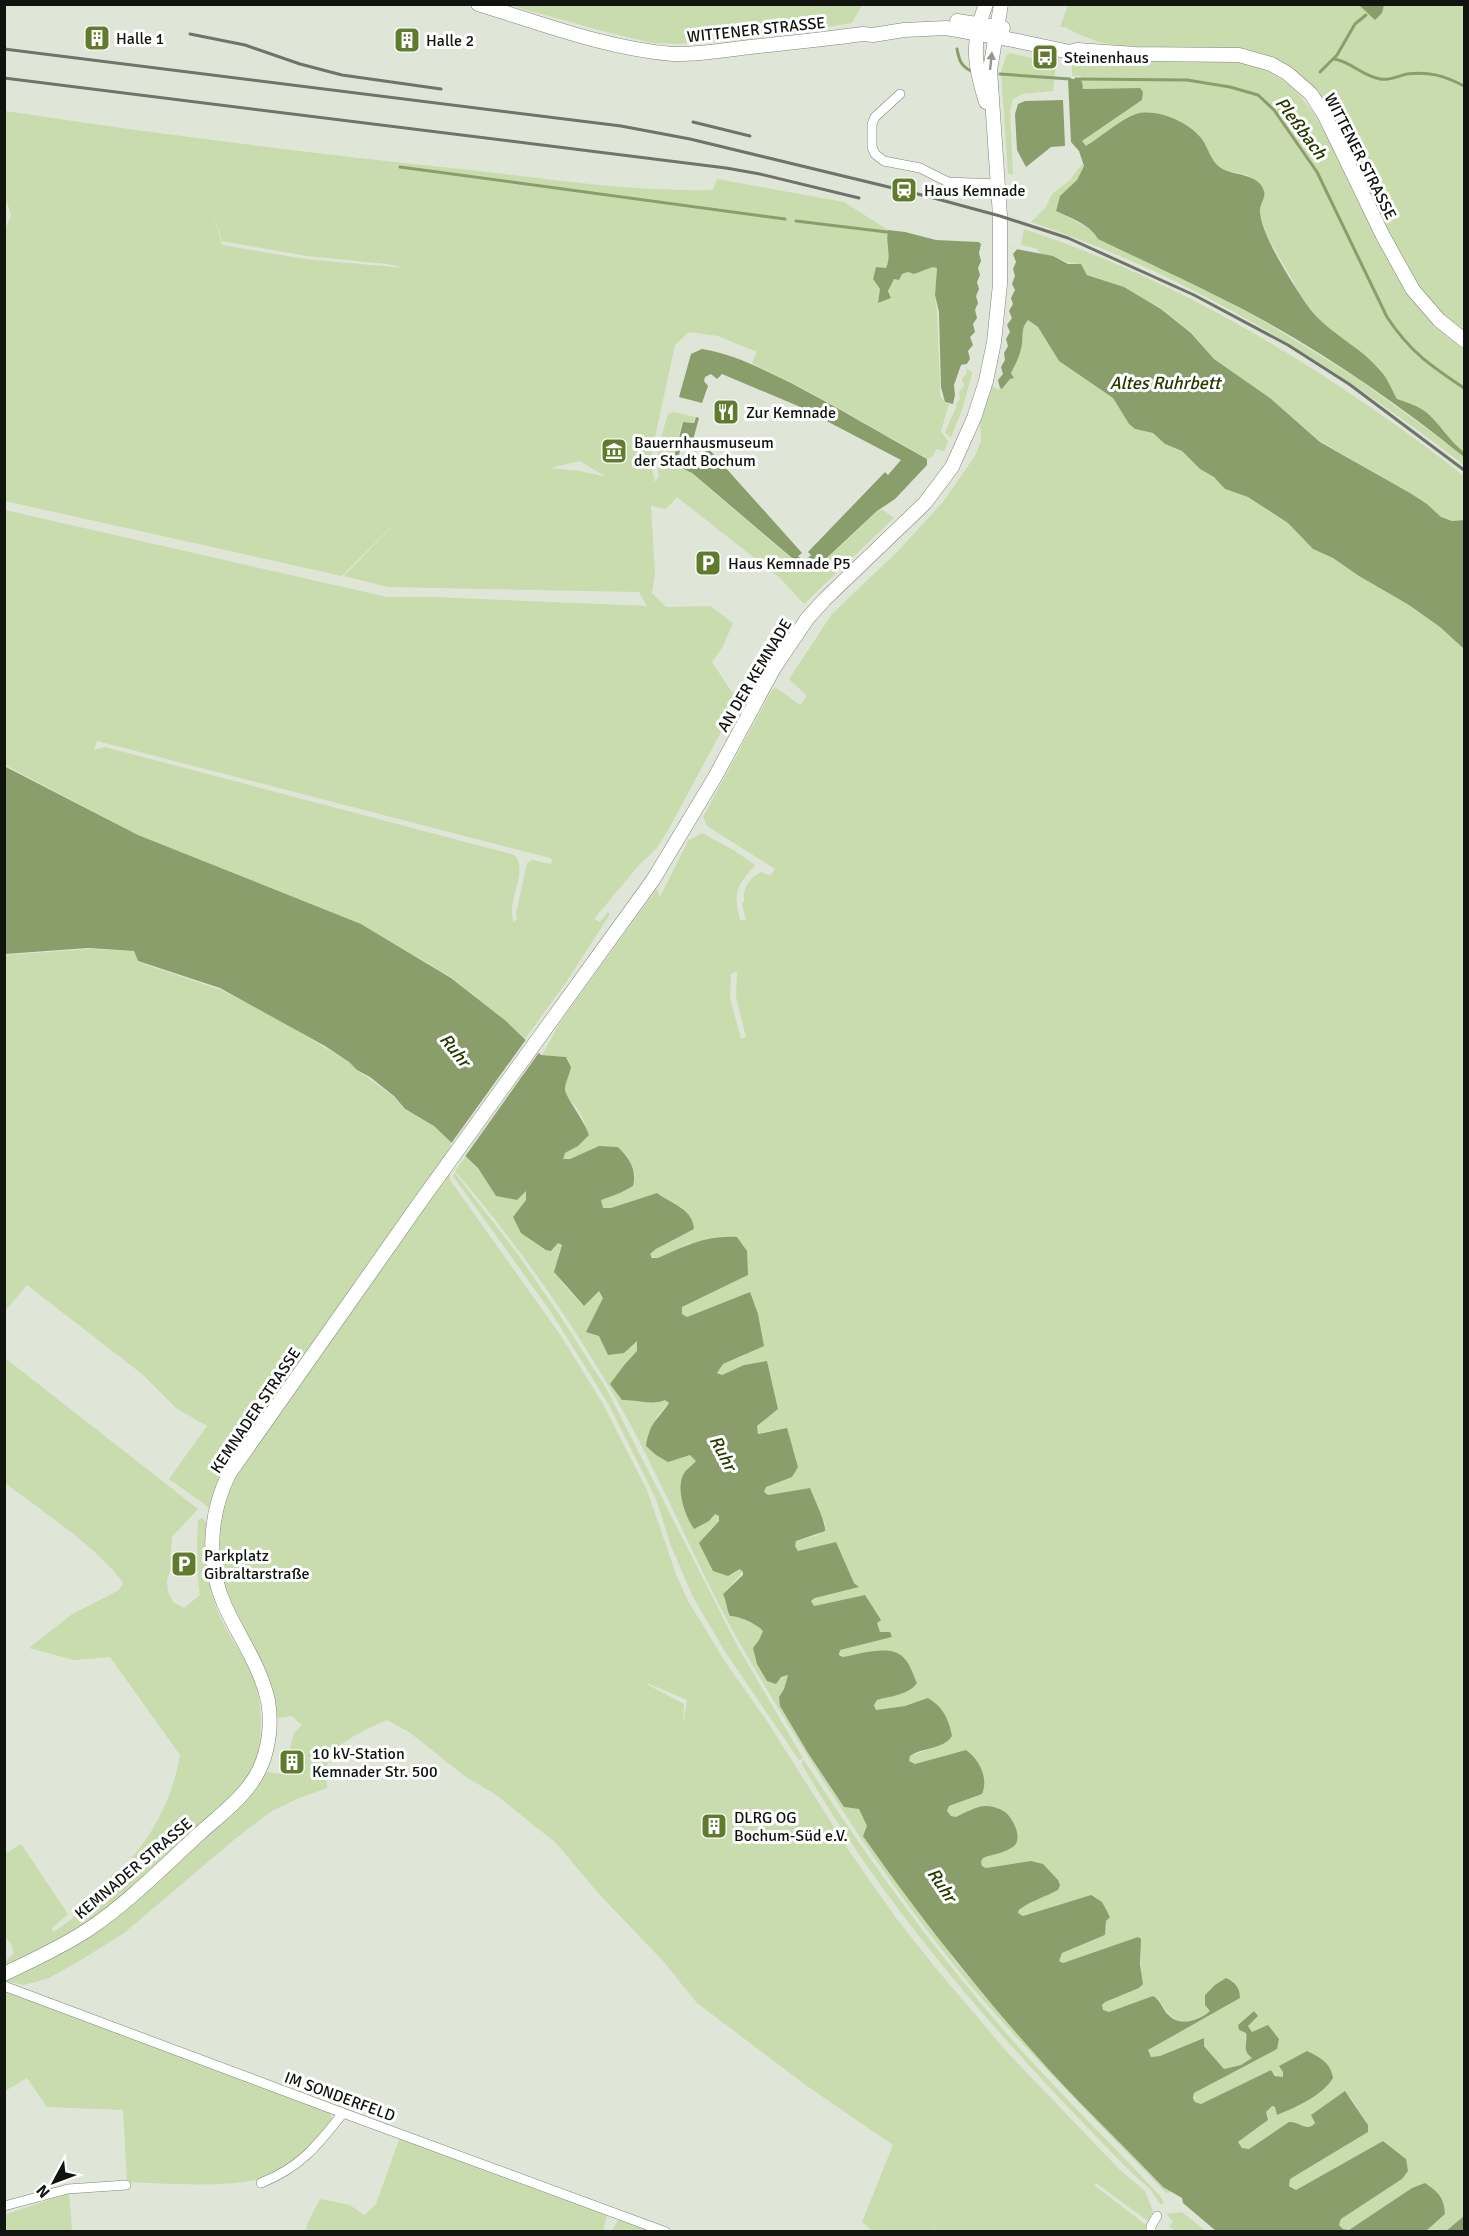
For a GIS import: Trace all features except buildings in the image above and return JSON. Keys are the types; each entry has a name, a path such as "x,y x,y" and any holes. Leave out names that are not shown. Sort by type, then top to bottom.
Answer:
{"main road":[{"name":"WITTENER STRASSE","path":"478,4 604,41 675,54 801,43 904,30 946,28 997,32 1070,52 1077,50 1135,54 1239,55 1271,64 1287,73 1311,94 1325,116 1383,236 1413,290 1439,320 1464,340"},
{"path":"977,29 986,4"},
{"name":"AN DER KEMNADE","path":"554,1017 679,839 770,674 796,635 824,600 925,503 951,467 974,418 986,381 994,342 1000,284 998,184 990,70 1001,4"},
{"name":"AN DER KEMNADE","path":"977,29 974,49 993,127"},
{"name":"KEMNADER STRASSE","path":"4,1974 76,1937 105,1918 243,1793 261,1767 269,1730 268,1701 260,1676 224,1604 213,1561 215,1517 224,1483 266,1420 554,1017"}],"street":[{"path":"900,94 876,117 872,124 872,147 875,154 884,161 920,168 948,182 998,184"},
{"name":"IM SONDERFELD","path":"4,1986 666,2232"},
{"path":"261,2183 284,2174 302,2160 343,2113"},
{"path":"4,2206 68,2189 126,2185"},
{"path":"1151,2232 1151,2226 1157,2216"}],"shaded area":[{"path":"509,5 862,5 852,23 750,39 678,44 653,43"},
{"path":"1068,5 1464,5 1464,335 1423,296 1381,219 1333,117 1251,52 1220,48 1126,47 1099,42 1060,27"},
{"path":"1010,53 1056,64 1053,91 1023,94 1013,99 1010,111 1013,174 1008,174 1001,72 1006,56"},
{"path":"1214,59 1254,66 1281,79 1304,101 1322,127 1391,262 1416,304 1437,327 1464,348 1464,452 1427,415 1409,403 1397,399 1380,369 1324,324 1308,307 1267,236 1259,211 1263,202 1264,190 1259,183 1247,175 1224,170 1215,163 1180,122 1152,113 1135,114 1086,146 1082,141 1142,100 1143,97 1139,88 1082,89 1081,76 1072,76 1072,60"},
{"path":"5,111 232,143 586,184 649,189 713,190 717,179 844,202 888,230 888,263 886,268 876,267 873,279 880,289 878,303 891,298 889,290 891,284 894,279 899,280 902,274 908,272 914,274 933,267 937,268 935,295 940,395 945,403 949,404 941,431 948,442 944,451 936,449 933,456 928,459 808,391 752,363 757,352 718,336 689,332 675,345 650,460 655,482 659,476 657,460 661,437 668,414 674,412 695,417 693,422 682,422 672,461 675,465 691,473 805,570 814,571 878,511 883,510 894,518 804,604 780,578 677,497 666,509 651,506 655,574 652,593 666,607 710,606 733,623 722,648 712,662 731,691 741,695 667,832 656,849 639,865 594,919 600,922 608,912 610,914 565,984 525,1039 451,977 361,924 138,835 5,765 5,510 387,597 647,606 639,592 388,587 344,576 412,506 342,576 5,501 4,231 11,216 7,201 4,211","holes":["213,211 222,241 307,256 405,268 305,259 222,245","580,461 606,477 580,471 550,468","97,741 552,860 551,864 532,860 527,863 516,914 517,919 514,922 512,905 519,871 519,863 515,855 105,747 94,750"]},
{"path":"1082,164 1084,166 1077,180 1060,196 1056,211 1262,320 1355,377 1452,447 1464,457 1464,465 1362,391 1311,357 1258,326 1148,269 1091,244 1031,222 1046,207 1052,194 1070,180"},
{"path":"1024,229 1142,275 1199,303 1309,367 1362,401 1464,476 1464,520 1451,521 1441,517 1410,493 1320,441 1270,398 1214,359 1192,333 1161,308 1123,287 1087,274 1081,264 1044,256 1035,248 1021,245"},
{"path":"978,241 987,242 973,371 961,413 951,437 945,433 960,399 959,392 964,386 962,379 967,373 966,365 981,244"},
{"path":"1007,246 1018,248 1015,250 998,384 1000,388 1004,388 1010,378 1014,378 1011,373 1019,355 1023,330 1028,320 1038,327 1059,361 1113,398 1129,424 1135,429 1153,433 1165,444 1182,451 1225,489 1248,497 1288,523 1313,549 1333,558 1409,605 1440,627 1464,649 1464,2216 1446,2231 1426,2231 1445,2214 1412,2188 1349,2230 1339,2225 1341,2219 1402,2179 1406,2159 1383,2141 1296,2190 1289,2185 1290,2179 1368,2132 1368,2125 1350,2096 1312,2116 1315,2124 1312,2127 1275,2131 1249,2149 1242,2149 1238,2142 1263,2124 1266,2112 1272,2106 1275,2107 1277,2114 1329,2085 1280,2066 1284,2072 1283,2077 1279,2078 1271,2070 1201,2104 1195,2102 1194,2093 1277,2049 1252,2032 1248,2026 1255,2020 1254,2011 1238,2025 1239,2030 1246,2033 1245,2048 1252,2058 1241,2065 1224,2069 1204,2045 1203,2038 1160,2056 1151,2057 1148,2050 1240,1998 1201,2017 1186,2021 1180,2021 1169,2014 1159,1999 1137,2002 1109,2012 1103,2011 1102,2005 1105,2001 1139,1988 1143,1984 1138,1937 1063,1963 1059,1961 1062,1953 1105,1935 1106,1921 1110,1917 1090,1895 1023,1916 1018,1913 1024,1905 1033,1903 1031,1861 986,1868 982,1866 983,1858 1010,1849 985,1806 956,1817 951,1816 947,1811 949,1806 982,1794 966,1750 915,1764 909,1761 910,1756 937,1746 952,1736 949,1724 938,1706 929,1698 905,1706 876,1710 874,1705 877,1700 910,1691 917,1683 904,1657 843,1657 839,1652 892,1637 880,1632 865,1595 814,1606 811,1601 823,1595 858,1587 854,1583 836,1542 798,1551 795,1546 796,1541 818,1535 826,1524 818,1512 810,1488 768,1495 764,1492 765,1487 778,1483 772,1430 758,1434 757,1426 778,1409 767,1361 744,1365 722,1375 716,1373 723,1364 745,1355 750,1292 687,1317 682,1314 682,1307 748,1275 690,1243 658,1259 649,1255 694,1229 683,1209 657,1193 611,1208 603,1208 600,1200 620,1193 635,1175 628,1157 618,1147 599,1146 563,1160 562,1156 589,1135 579,1111 565,1093 570,1062 566,1057 542,1055 561,1021 657,889 660,897 688,841 702,833 755,865 740,884 737,896 740,920 746,920 742,904 748,883 761,872 770,876 775,869 707,826 703,817 771,692 775,687 800,705 807,696 789,679 832,614 897,552 943,502 975,456 981,441 980,421","holes":["737,971 736,997 746,1037 741,1039 730,998 731,974"]},
{"path":"89,949 134,951 138,962 221,990 274,1017 349,1062 393,1096 405,1110 434,1126 451,1142 450,1180 561,1336 603,1404 647,1490 677,1577 688,1601 726,1663 769,1724 849,1851 896,1918 1007,2052 1119,2169 1145,2191 1153,2211 1148,2221 1096,2183 1094,2185 1146,2225 1147,2231 933,2231 935,2224 932,2231 873,2231 862,2222 893,2145 807,2086 697,2003 662,1960 600,1895 556,1843 495,1794 466,1777 409,1732 387,1720 351,1737 330,1755 326,1774 327,1788 272,1811 235,1839 124,1933 49,1978 24,1985 5,1981 43,1962 256,1787 266,1772 283,1774 294,1733 302,1725 292,1716 277,1718 271,1689 228,1601 219,1567 221,1516 169,1479 207,1426 176,1408 142,1374 27,1285 5,1311 5,955","holes":["647,1683 687,1700 683,1725 684,1704"]},
{"path":"466,1156 478,1168 496,1196 516,1200 526,1191 526,1200 513,1217 551,1251 558,1243 562,1245 557,1266 560,1279 583,1306 599,1290 604,1298 599,1336 604,1345 637,1340 639,1346 637,1351 611,1384 622,1400 632,1399 646,1403 665,1400 669,1403 657,1416 648,1434 690,1455 697,1462 709,1521 715,1514 719,1516 719,1521 708,1532 733,1574 740,1569 743,1572 723,1594 739,1616 763,1631 759,1640 781,1677 788,1675 779,1697 801,1740 844,1807 859,1809 867,1826 954,1960 1053,2074 1163,2186 1172,2192 1166,2193 995,2014 909,1906 851,1823 743,1649 632,1428 597,1367 540,1280 455,1171"},
{"path":"455,1173 517,1253 606,1388 738,1647 803,1758 799,1760 724,1650 693,1597 671,1546 656,1499 609,1405 551,1312 453,1176"},
{"path":"5,1358 198,1509 172,1537 170,1571 167,1580 168,1592 173,1602 184,1608 200,1595 197,1567 198,1520 203,1518 207,1525 210,1587 220,1616 254,1680 259,1698 261,1728 256,1762 236,1792 116,1903 73,1934 5,1971 5,1961 14,1954 5,1936 5,1854 21,1844 68,1914 51,1929 54,1932 111,1890 106,1880 131,1859 140,1848 163,1810 180,1755 110,1657 74,1660 29,1648 71,1615 119,1590 123,1583 84,1543 5,1483"},
{"path":"804,1760 881,1873 963,1982 1039,2070 1160,2196 1164,2202 1161,2205 1151,2190 1085,2125 995,2028 912,1927 836,1820 801,1763"},
{"path":"4,1991 330,2112 332,2117 330,2123 295,2161 281,2171 266,2177 228,2184 127,2182 123,2110 47,2107 27,2078 5,2091"},
{"path":"400,2137 607,2215 603,2231 306,2232 307,2224 320,2199 350,2205 364,2215 376,2204"},
{"path":"69,2193 72,2231 5,2231 4,2215"},
{"path":"1182,2212 1206,2231 1176,2231 1169,2226 1173,2222 1167,2214"},
{"path":"619,2219 652,2232 611,2232"}],"water":[{"path":"1384,4 1382,13 1375,20 1359,5"},
{"path":"1068,79 1080,79 1083,89 1140,88 1143,92 1142,100 1082,141 1086,146 1131,116 1153,113 1172,118 1195,132 1204,142 1214,162 1221,168 1257,181 1264,191 1260,212 1266,234 1307,305 1323,323 1378,368 1397,399 1420,408 1433,418 1464,452 1464,457 1366,384 1288,334 1221,298 1098,239 1085,225 1056,211 1060,196 1077,180 1084,166 1079,151 1071,142"},
{"path":"1063,100 1065,146 1051,147 1026,167 1017,150 1015,114 1018,104 1025,101"},
{"name":"Altes Ruhrbett","path":"888,230 936,240 978,242 1053,256 1068,264 1081,264 1087,275 1124,287 1161,309 1191,333 1214,359 1270,398 1320,442 1410,493 1441,517 1452,521 1464,520 1464,649 1440,627 1409,605 1333,558 1313,549 1288,523 1248,497 1225,489 1182,451 1165,444 1153,433 1135,429 1129,424 1113,398 1059,361 1038,327 1028,320 1023,330 1019,355 1011,373 1014,378 1010,379 1002,389 966,364 961,365 954,385 953,404 945,402 941,387 939,312 935,295 937,268 933,267 914,274 908,272 902,274 899,280 894,279 888,291 891,298 878,303 880,289 873,279 876,267 886,268 888,263"},
{"path":"702,349 737,358 791,383 927,459 927,465 895,499 877,511 814,570 805,569 692,473 675,465 673,461 683,422 694,423 696,417 699,418 693,440 684,437 678,458 701,467 707,447 802,553 798,556 804,562 811,555 808,552 885,472 888,475 901,460 798,406 722,374 717,379 711,374 705,377 704,381 708,386 702,403 679,397 691,354"},
{"name":"Ruhr","path":"4,766 138,835 361,924 451,978 506,1021 541,1055 566,1057 571,1067 565,1087 566,1092 589,1135 578,1146 565,1153 563,1159 570,1159 599,1146 618,1147 633,1169 633,1186 601,1200 603,1208 611,1208 657,1193 690,1216 694,1229 656,1249 650,1254 652,1258 658,1258 696,1242 726,1237 737,1237 747,1251 748,1275 682,1307 682,1314 687,1317 750,1292 758,1314 764,1346 723,1364 717,1373 722,1375 744,1365 767,1361 778,1409 757,1426 758,1434 787,1428 798,1467 792,1477 766,1487 764,1492 768,1495 810,1488 822,1516 825,1531 796,1541 795,1546 798,1551 836,1542 854,1583 859,1587 815,1598 811,1601 814,1606 865,1595 881,1620 877,1623 880,1632 890,1632 892,1637 840,1650 839,1655 843,1657 874,1651 891,1651 903,1657 909,1666 917,1683 914,1687 905,1693 877,1700 874,1705 876,1710 905,1706 928,1698 938,1705 944,1714 952,1736 943,1744 915,1753 910,1756 909,1761 915,1764 966,1750 982,1769 984,1788 982,1794 949,1806 947,1811 951,1816 956,1817 979,1807 991,1807 1005,1812 1014,1823 1017,1842 1003,1852 983,1858 982,1866 986,1868 1031,1861 1043,1864 1058,1880 1060,1885 1058,1890 1019,1910 1018,1913 1023,1916 1091,1895 1102,1902 1110,1917 1106,1921 1105,1935 1062,1953 1059,1961 1063,1963 1138,1937 1141,1939 1140,1964 1143,1984 1139,1988 1105,2002 1102,2005 1103,2010 1109,2012 1153,1996 1175,2020 1187,2022 1210,2011 1205,2005 1205,1995 1215,1985 1226,1978 1234,1983 1238,1988 1240,1998 1148,2050 1151,2057 1160,2056 1204,2038 1204,2046 1224,2069 1241,2065 1252,2058 1246,2049 1246,2033 1239,2030 1238,2025 1254,2011 1258,2016 1248,2026 1252,2032 1268,2025 1279,2039 1277,2049 1194,2093 1195,2102 1201,2104 1271,2070 1275,2076 1283,2077 1279,2066 1307,2051 1324,2061 1330,2068 1333,2078 1322,2090 1308,2100 1277,2115 1275,2107 1272,2106 1266,2112 1268,2120 1238,2142 1242,2148 1249,2149 1289,2122 1306,2127 1312,2126 1315,2123 1311,2115 1345,2091 1368,2125 1368,2132 1290,2179 1289,2186 1296,2190 1383,2141 1406,2159 1408,2171 1402,2179 1341,2219 1339,2225 1343,2229 1349,2230 1412,2188 1425,2183 1440,2196 1445,2214 1426,2231 1216,2231 1183,2203 1182,2198 1163,2187 1051,2072 977,1986 907,1897 863,1836 867,1826 859,1809 844,1807 808,1753 780,1706 779,1697 788,1675 781,1677 776,1684 767,1681 757,1664 753,1648 763,1631 748,1621 730,1616 723,1594 743,1575 743,1572 740,1569 728,1576 713,1571 699,1543 719,1521 719,1516 715,1514 709,1521 694,1529 685,1510 680,1488 681,1481 684,1473 696,1461 690,1455 668,1462 646,1446 652,1426 669,1403 665,1400 649,1402 622,1400 610,1384 637,1351 637,1341 624,1353 608,1355 599,1336 586,1332 603,1298 599,1291 584,1306 554,1272 562,1245 558,1243 551,1251 546,1250 521,1233 513,1217 526,1200 526,1191 517,1200 496,1196 478,1168 434,1126 405,1109 394,1096 370,1077 325,1046 220,988 138,961 134,951 88,948 5,954"},
{"path":"1464,2216 1464,2231 1446,2231"}],"pier":[{"path":"978,241 1018,248 1013,254 1016,262 1013,269 1015,276 1012,284 1015,290 1011,298 1013,304 1009,311 1012,318 1007,325 1010,332 1006,339 1008,346 1004,353 1005,360 1001,367 1003,374 998,380 1000,388 998,390 967,369 966,365 970,359 968,351 973,345 970,337 975,332 973,324 977,318 975,310 979,289 977,282 980,275 978,268 981,261 979,253 981,244"},
{"path":"527,1038 540,1051 464,1158 450,1145"}],"waterway":[{"path":"1320,72 1337,55 1355,24 1366,15"},
{"name":"Pleßbach","path":"957,49 961,62 971,71"},
{"path":"1334,59 1380,79 1423,73 1443,77 1464,86"},
{"name":"Pleßbach","path":"1000,74 1070,79"},
{"name":"Pleßbach","path":"1076,79 1187,80 1230,87 1258,95 1274,110 1317,172 1387,317 1404,340 1422,357 1464,388"},
{"path":"400,167 785,219"},
{"path":"796,221 887,232"}],"railway":[{"path":"190,34 245,45 300,64 342,75 441,89"},
{"path":"4,49 621,126 690,139 1000,216 1068,238 1194,295 1288,345 1349,384 1464,470"},
{"path":"4,78 726,168 859,198"},
{"path":"693,122 750,136"}],"place":[{"name":"Halle 1","path":"97,38"},
{"name":"Halle 2","path":"407,40"},
{"name":"Steinenhaus","path":"1045,57"},
{"name":"Haus Kemnade","path":"904,190"},
{"name":"Zur Kemnade","path":"726,412"},
{"name":"Bauernhausmuseum der Stadt Bochum","path":"614,451"},
{"name":"Haus Kemnade P5","path":"708,563"},
{"name":"Parkplatz Gibraltarstraße","path":"184,1564"},
{"name":"10 kV-Station Kemnader Str. 500","path":"292,1762"},
{"name":"DLRG OG Bochum-Süd e.V.","path":"714,1826"}]}
